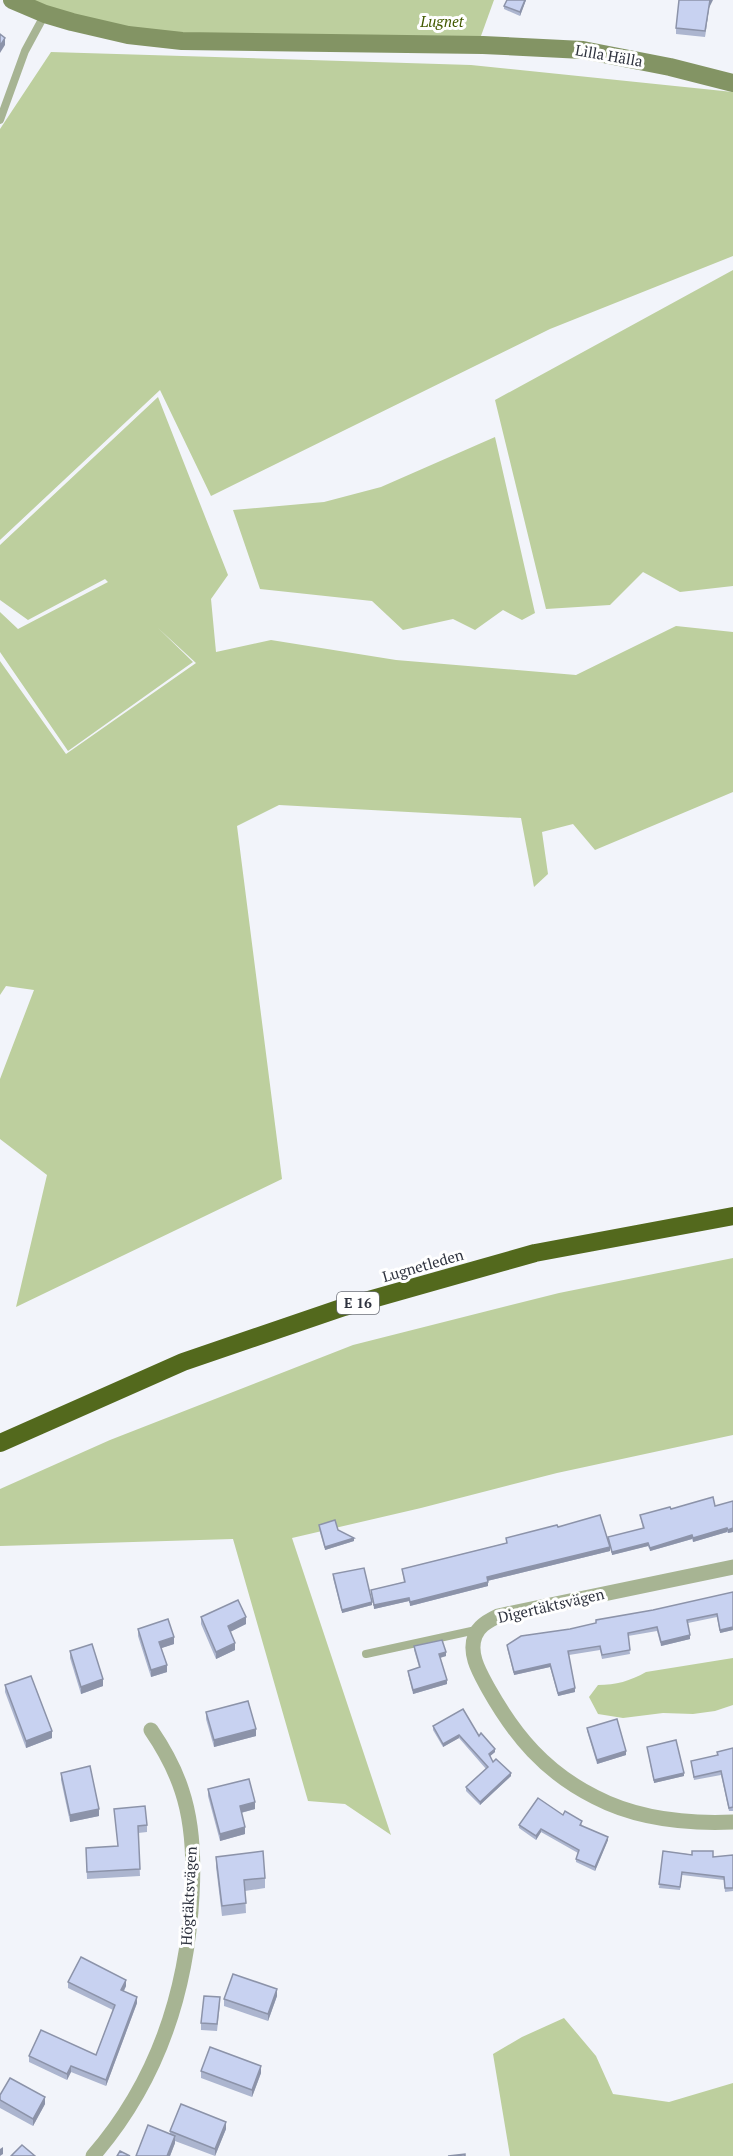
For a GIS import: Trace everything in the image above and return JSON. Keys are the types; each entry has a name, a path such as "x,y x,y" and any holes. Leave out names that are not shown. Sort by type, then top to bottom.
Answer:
{"highway":[{"name":"Lugnetleden","path":"0,1443 183,1362 344,1307 535,1254 733,1216"}],"street":[{"name":"Lilla Hälla","path":"12,0 45,14 128,35 182,41 483,45 583,50 670,67 733,83"},
{"name":"Digertäktsvägen","path":"733,1567 498,1616 484,1623 478,1630 474,1638 473,1651 478,1671 504,1717 522,1742 568,1782 596,1798 627,1811 659,1819 696,1823 733,1822"},
{"name":"Högtäktsvägen","path":"93,2156 107,2140 128,2108 158,2052 177,2000 189,1934 193,1879 192,1839 188,1815 178,1779 151,1730"}],"lane":[{"path":"0,120 25,51 45,14"},
{"path":"366,1654 478,1630"}],"green space":[{"name":"Lugnet","path":"4,0 494,0 477,47 173,44"},
{"path":"51,52 471,65 733,92 733,256 550,329 211,496 160,390 0,540 0,129"},
{"path":"733,270 733,586 680,592 643,572 610,605 546,609 495,400"},
{"path":"158,397 228,575 211,599 216,652 271,640 396,660 576,675 676,626 733,632 733,792 595,850 573,824 542,832 548,874 534,887 521,818 279,805 237,826 282,1179 16,1307 47,1175 0,1139 0,1079 34,990 6,986 0,995 0,661 66,754 196,663 158,628 193,662 68,751 0,652 0,612 18,629 108,582 105,579 28,620 0,600 0,545"},
{"path":"495,437 535,613 522,620 503,610 475,630 453,619 403,630 372,601 260,589 233,510 324,502 381,487"},
{"path":"733,1258 733,1435 557,1473 292,1538 391,1835 345,1804 308,1801 233,1539 0,1546 0,1489 110,1440 353,1345 559,1293"},
{"path":"733,1658 733,1705 715,1711 693,1714 663,1713 623,1718 598,1714 589,1697 598,1685 623,1682 646,1672"},
{"path":"564,2018 596,2056 613,2094 669,2102 733,2083 733,2156 510,2156 493,2054 522,2037"}],"building":[{"path":"507,0 525,0 520,12 504,6"},
{"path":"679,0 710,0 705,31 676,28"},
{"path":"0,34 5,38 0,46"},
{"path":"713,1497 715,1506 733,1501 733,1528 693,1538 692,1535 650,1548 648,1543 612,1552 608,1537 644,1528 640,1515"},
{"path":"600,1515 610,1547 487,1577 488,1582 410,1602 409,1598 374,1605 371,1590 405,1582 402,1569 507,1543 506,1538"},
{"path":"335,1520 338,1530 354,1538 325,1547 319,1525"},
{"path":"364,1568 372,1602 342,1610 333,1574"},
{"path":"733,1592 733,1627 720,1630 717,1614 687,1620 690,1635 661,1642 657,1627 628,1633 630,1650 602,1655 600,1646 568,1651 575,1688 558,1693 550,1664 514,1672 507,1645 521,1636 570,1629 596,1623 596,1620"},
{"path":"238,1600 246,1617 228,1626 235,1643 216,1652 201,1617"},
{"path":"168,1619 174,1637 159,1642 167,1665 151,1670 138,1629"},
{"path":"442,1640 446,1652 439,1654 447,1680 413,1690 408,1671 420,1667 414,1646"},
{"path":"92,1644 103,1679 81,1687 70,1651"},
{"path":"31,1676 52,1731 26,1741 5,1685"},
{"path":"248,1701 256,1729 214,1740 206,1712"},
{"path":"463,1709 479,1736 481,1733 495,1749 489,1754 493,1762 496,1759 511,1773 480,1802 466,1787 488,1767 459,1735 443,1744 433,1726"},
{"path":"617,1719 626,1751 597,1760 587,1728"},
{"path":"676,1740 684,1773 654,1780 647,1747"},
{"path":"733,1748 733,1807 729,1808 721,1771 694,1777 691,1761 718,1755 717,1752"},
{"path":"90,1766 99,1809 70,1815 61,1773"},
{"path":"249,1779 255,1802 240,1806 245,1827 220,1834 208,1789"},
{"path":"538,1798 563,1815 565,1811 582,1821 580,1825 608,1837 595,1867 576,1859 579,1850 541,1829 536,1836 519,1825"},
{"path":"145,1806 147,1825 138,1826 140,1869 87,1872 86,1848 118,1846 114,1809"},
{"path":"263,1851 265,1878 244,1880 246,1903 222,1906 216,1857"},
{"path":"663,1851 692,1855 692,1851 713,1851 713,1857 733,1855 733,1888 725,1888 724,1877 682,1872 680,1887 659,1884"},
{"path":"81,1957 126,1980 121,1990 137,1997 106,2080 71,2066 67,2074 29,2056 41,2030 96,2055 115,2005 68,1982"},
{"path":"233,1974 277,1989 268,2014 224,1999"},
{"path":"204,1996 220,1997 217,2024 201,2023"},
{"path":"210,2047 261,2066 252,2090 201,2071"},
{"path":"10,2078 45,2097 33,2119 0,2100 0,2095"},
{"path":"181,2104 226,2122 215,2149 170,2131"},
{"path":"148,2125 175,2136 167,2156 136,2156"},
{"path":"22,2145 35,2156 11,2156"},
{"path":"120,2151 130,2156 117,2156"}]}
